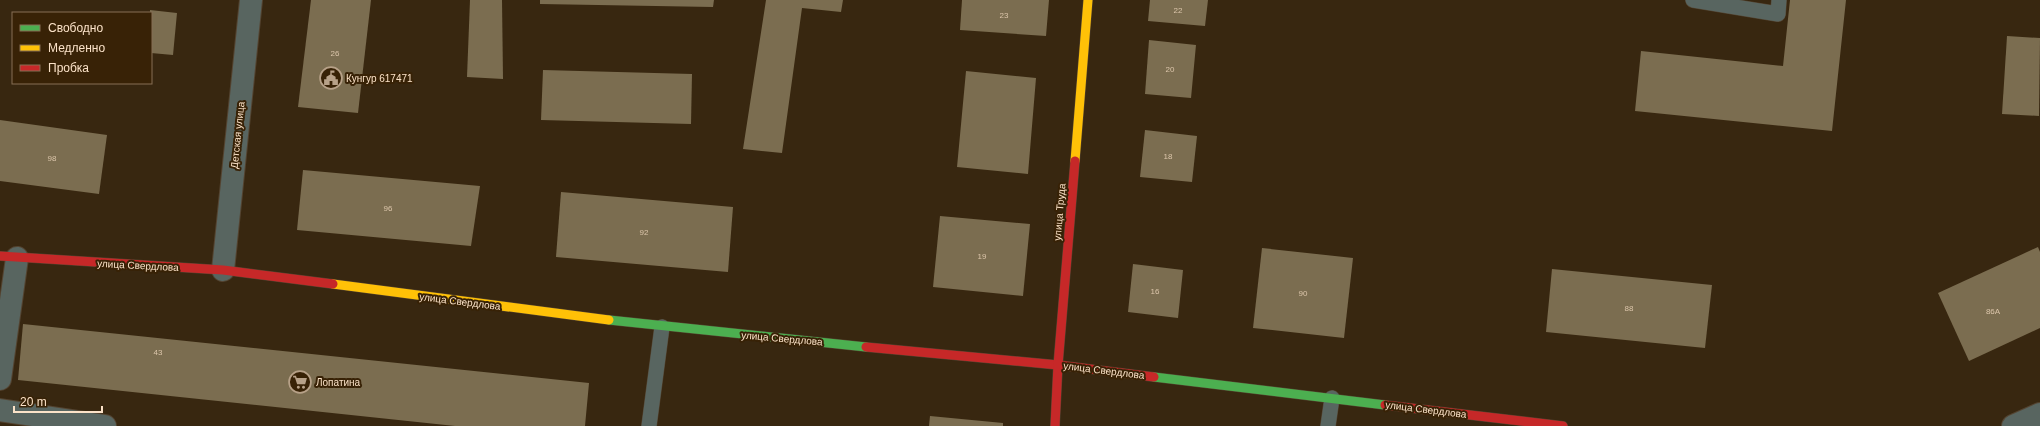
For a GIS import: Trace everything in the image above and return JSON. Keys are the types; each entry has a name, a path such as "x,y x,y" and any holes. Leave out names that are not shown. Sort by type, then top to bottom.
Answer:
{"street":[{"name":"Детская улица","path":"223,270 251,0"},
{"name":"улица Труда","path":"1055,426 1058,365 1088,0"},
{"name":"улица Свердлова","path":"9,257 223,270 662,326 1058,365 1563,426"},
{"path":"0,379 9,257"},
{"path":"0,410 105,426"},
{"path":"2013,426 2040,414"}],"lane":[{"path":"1693,0 1778,14 1779,0"},
{"path":"649,426 662,326"},
{"path":"1328,426 1332,398"}],"building":[{"path":"311,0 371,0 358,113 298,107"},
{"path":"470,0 502,0 503,79 467,77"},
{"path":"540,0 714,0 713,7 540,4"},
{"path":"766,0 843,0 841,12 802,8 782,153 743,149"},
{"path":"962,0 1049,0 1046,36 960,30"},
{"path":"1150,0 1208,0 1205,26 1148,21"},
{"path":"1790,0 1846,0 1832,131 1635,111 1641,51 1783,66"},
{"path":"150,10 177,13 173,55 152,53 152,12 150,12"},
{"path":"2007,36 2040,38 2039,116 2002,114"},
{"path":"1149,40 1196,45 1191,98 1145,94"},
{"path":"543,70 692,74 691,124 541,120"},
{"path":"966,71 1036,78 1028,174 957,167"},
{"path":"0,120 107,135 99,194 0,181"},
{"path":"1145,130 1197,136 1192,182 1140,177"},
{"path":"303,170 480,186 471,246 297,230"},
{"path":"561,192 733,207 728,272 556,257"},
{"path":"940,216 1030,224 1023,296 933,287"},
{"path":"2038,247 2040,252 2040,328 1969,361 1938,293"},
{"path":"1262,248 1353,258 1344,338 1253,328"},
{"path":"1133,264 1183,270 1178,318 1128,312"},
{"path":"1552,269 1712,285 1705,348 1546,332"},
{"path":"23,324 589,383 585,426 455,426 18,380"},
{"path":"930,416 1003,423 1003,426 929,426"}],"traffic: fast":[{"path":"609,320 866,347"},
{"path":"1154,377 1385,405"}],"traffic: slow":[{"path":"1075,161 1088,0"},
{"path":"333,284 609,320"}],"traffic: jam":[{"path":"1055,426 1058,365 1075,161"},
{"path":"0,256 223,270 333,284"},
{"path":"866,347 1058,365 1154,377"},
{"path":"1385,405 1563,426"}],"place":[{"name":"Кунгур 617471","path":"331,78"},
{"name":"Лопатина","path":"300,382"}]}
